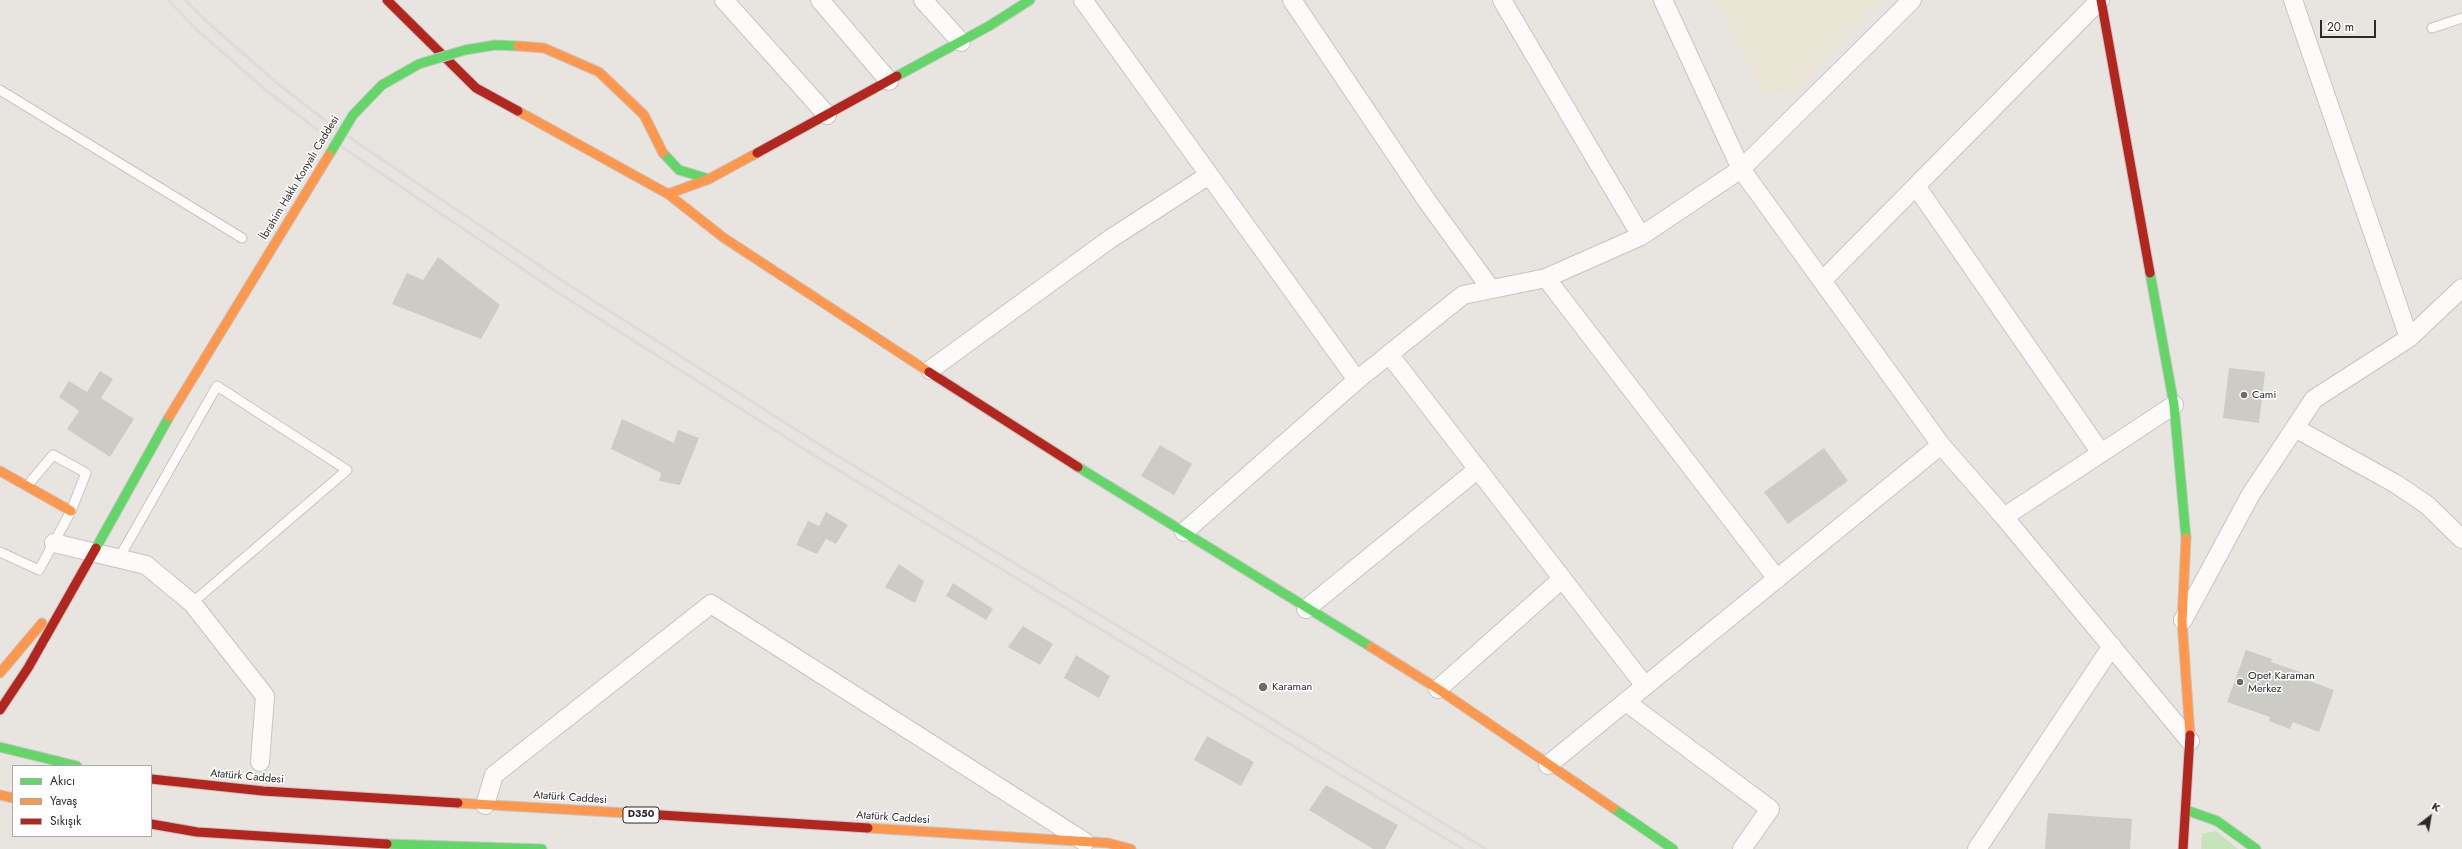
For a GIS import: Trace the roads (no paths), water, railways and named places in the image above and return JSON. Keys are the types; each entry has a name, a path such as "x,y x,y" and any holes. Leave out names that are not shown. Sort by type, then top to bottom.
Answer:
{"main road":[{"path":"387,0 476,88 668,194 724,238 930,370 1050,450 1438,689 1673,849"},
{"path":"668,194 709,179 960,42 1030,0"},
{"path":"2100,0 2174,405 2186,536 2182,621 2190,741 2183,849"},
{"name":"İbrahim Hakkı Konyalı Caddesi","path":"79,578 169,417 353,115 382,85 419,64 465,50 495,45 544,48 599,72 644,115 663,152 679,170 709,179"},
{"path":"0,471 71,511"},
{"path":"0,672 79,578"},
{"path":"0,710 28,668 79,578"},
{"path":"0,747 73,765"},
{"name":"Atatürk Caddesi","path":"152,779 263,791 1085,842 1131,849"},
{"path":"0,795 12,798"},
{"path":"2186,810 2217,821 2256,849"},
{"path":"152,824 197,832 365,846 542,849"}],"street":[{"path":"724,0 827,115"},
{"path":"820,0 889,81"},
{"path":"923,0 960,42"},
{"path":"1083,0 1357,380"},
{"path":"1292,0 1427,200 1491,289"},
{"path":"1502,0 1641,236"},
{"path":"1663,0 1741,169 1941,445 2004,517 2190,741"},
{"path":"1184,532 1357,380 1463,295 1546,278 1641,236 1741,169 1912,0"},
{"path":"1822,281 2100,0"},
{"path":"2293,0 2409,338"},
{"path":"930,370 1110,239 1209,175"},
{"path":"1916,186 2101,453"},
{"path":"1546,278 1777,579"},
{"path":"2182,621 2251,494 2314,400 2409,338 2462,288"},
{"path":"1389,354 1646,686"},
{"path":"2004,517 2174,405"},
{"path":"2295,428 2396,484 2427,505 2462,539"},
{"path":"1548,765 1941,445"},
{"path":"1306,609 1478,469"},
{"path":"54,543 146,565 192,603 265,696 260,762"},
{"path":"1438,689 1562,579"},
{"path":"485,805 494,775 711,604 1085,842"},
{"path":"1977,849 2112,646"},
{"path":"1626,702 1770,809 1742,849"}],"lane":[{"path":"2432,28 2462,18"},
{"path":"0,90 242,238"},
{"path":"119,558 217,386 347,470 192,603"},
{"path":"0,552 39,570 71,511 86,472 53,455 27,486"}],"railway":[{"path":"168,0 198,31 267,91 324,135 557,292 820,459 1463,849"},
{"path":"185,0 207,22 277,83 331,125 564,282 828,450 1486,849"}],"place":[{"name":"Cami","path":"2244,395"},
{"name":"Opet Karaman Merkez","path":"2240,682"},
{"name":"Karaman","path":"1263,687"}]}
